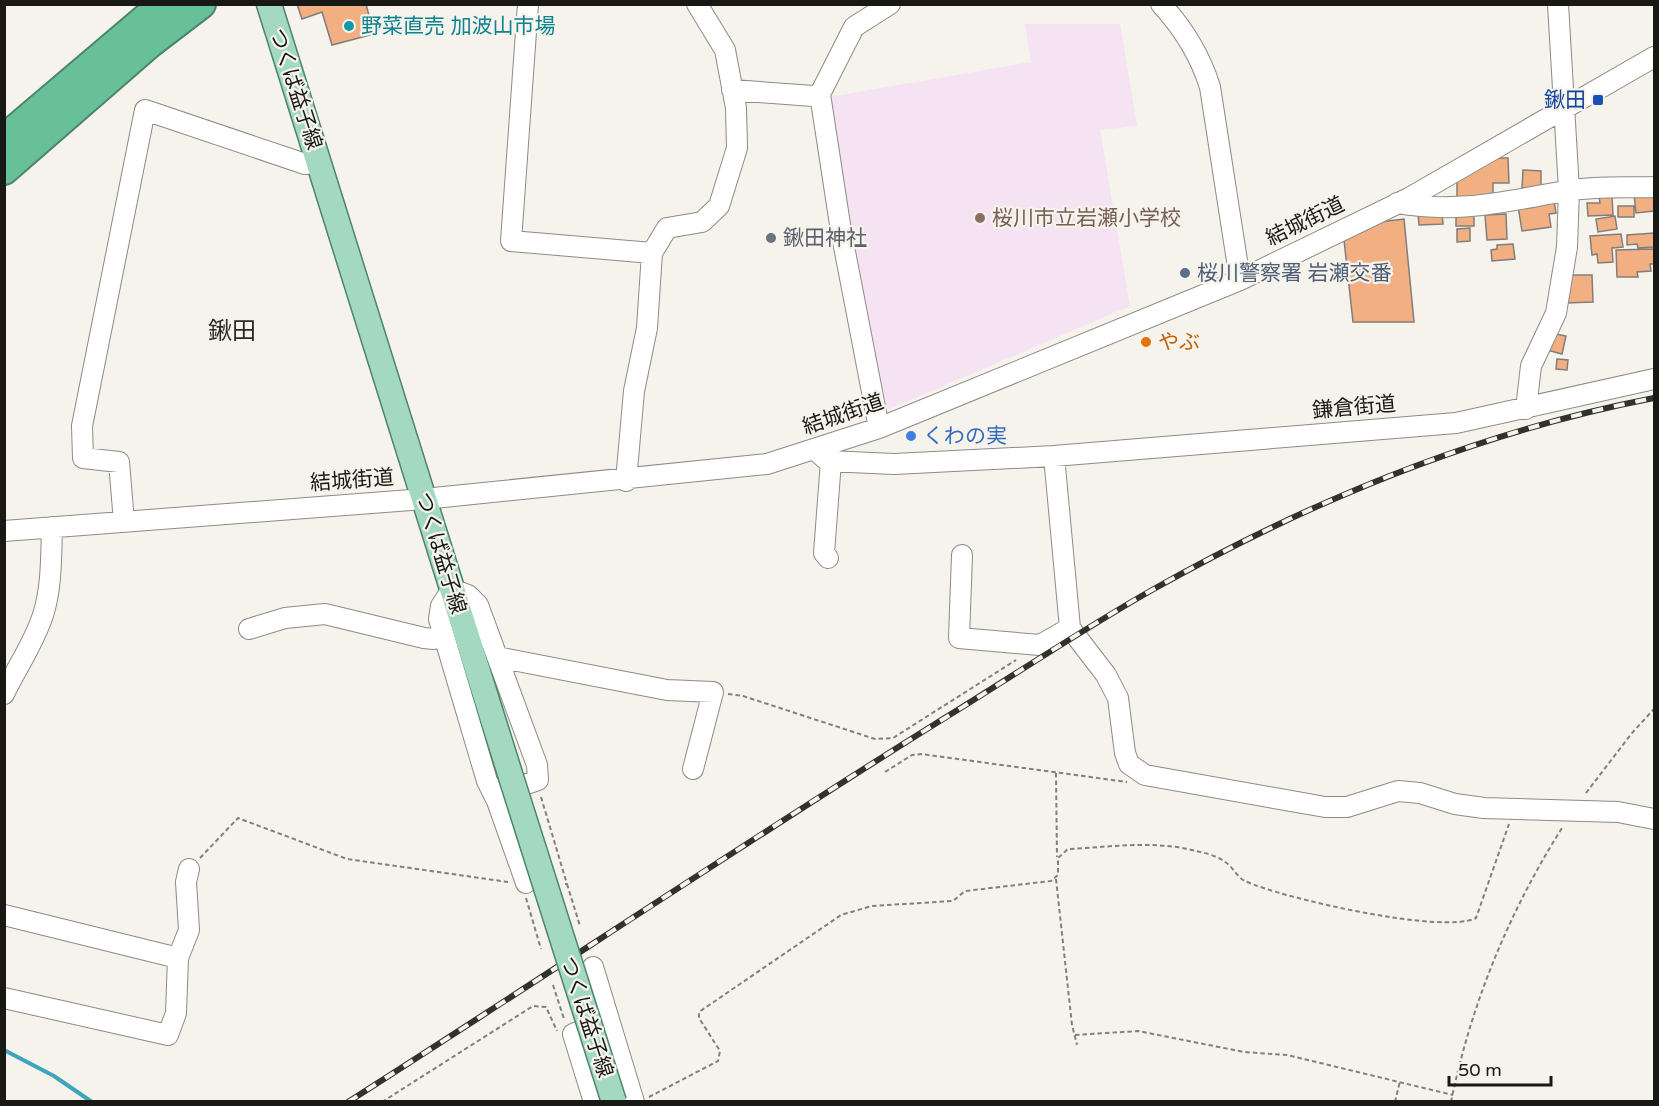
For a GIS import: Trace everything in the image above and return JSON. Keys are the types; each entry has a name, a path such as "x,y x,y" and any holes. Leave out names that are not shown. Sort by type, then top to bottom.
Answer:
{"highway":[{"path":"4,139 163,4"},
{"path":"4,170 150,43 201,4"}],"main road":[{"name":"つくば益子線","path":"269,4 614,1101"}],"street":[{"path":"528,4 511,241 652,253"},
{"path":"626,481 634,391 647,328 652,253 667,228 702,222 719,206 736,148 732,90 725,50 697,4"},
{"path":"879,428 841,231 820,94 854,27 890,4"},
{"path":"1161,4 1179,24 1202,62 1210,87 1240,280"},
{"path":"1526,409 1531,366 1556,313 1567,247 1569,190 1558,4"},
{"name":"結城街道","path":"4,531 626,481 823,456 879,428 1240,280 1397,203 1654,57"},
{"path":"732,90 813,96 820,94"},
{"path":"124,522 119,462 83,458 82,426 145,110 305,164 319,163"},
{"path":"1397,203 1429,209 1500,205 1569,190 1654,187"},
{"name":"鎌倉街道","path":"823,456 894,464 1054,456 1456,423 1654,379"},
{"path":"823,456 824,553 828,558"},
{"path":"1054,456 1070,628 1106,675 1118,698 1125,753 1136,770 1145,775 1325,807 1347,807 1398,791 1420,793 1455,804 1513,809 1618,812 1654,819"},
{"path":"4,694 31,645 44,613 52,527"},
{"path":"962,555 959,638 1040,645 1070,628"},
{"path":"494,795 538,780 537,765 478,605 468,595 452,589 439,612 444,636 486,781 494,795 526,883"},
{"path":"249,629 285,618 325,614 424,638 434,639 444,636"},
{"path":"497,657 667,690 713,692 693,769"},
{"path":"4,998 168,1035 176,1013 178,958 189,930 186,882 189,870"},
{"path":"4,915 178,958"},
{"path":"593,967 609,1020 640,1100"},
{"path":"594,1101 565,1034 609,1020"}],"path":[{"path":"713,692 743,696 875,739 893,738 1040,645"},
{"path":"1580,801 1619,748 1654,709"},
{"path":"885,772 912,755 921,754 1125,783 1132,779 1136,770"},
{"path":"1056,773 1058,858 1056,879 1077,1045"},
{"path":"538,780 580,926"},
{"path":"1058,858 1068,849 1160,846 1193,850 1226,862 1242,880 1325,904 1410,920 1466,923 1476,918 1513,809"},
{"path":"189,870 238,818 347,859 526,883 526,903 541,949"},
{"path":"1451,1101 1490,968 1523,895 1566,821"},
{"path":"640,1100 717,1061 720,1051 699,1018 699,1012 841,915 872,906 953,901 965,891 1056,879"},
{"path":"557,884 567,884"},
{"path":"382,1101 533,1006 546,1007 565,1034 568,1029 553,985"},
{"path":"1075,1035 1138,1031 1244,1052 1287,1055 1453,1095"},
{"path":"1395,1101 1400,1081"}],"shaded area":[{"name":"桜川市立岩瀬小学校","path":"1025,24 1120,24 1137,126 1100,130 1130,306 880,413 824,98 1031,62"}],"building":[{"name":"野菜直売 加波山市場","path":"297,4 366,4 374,34 332,45 322,12 302,19"},
{"path":"1488,158 1508,158 1509,183 1493,183 1493,200 1457,199 1457,175"},
{"path":"1523,170 1541,171 1541,188 1522,188"},
{"path":"1654,192 1654,211 1636,213 1634,194"},
{"path":"1599,196 1612,196 1613,215 1588,216 1587,203 1600,203"},
{"path":"1554,201 1556,213 1549,214 1551,227 1522,231 1518,206"},
{"path":"1618,206 1634,206 1634,217 1618,217"},
{"path":"1442,212 1443,224 1419,225 1418,213"},
{"path":"1506,214 1507,239 1487,240 1485,215"},
{"path":"1474,215 1474,226 1456,226 1456,216"},
{"path":"1615,216 1617,229 1598,232 1596,219"},
{"path":"1404,219 1414,322 1353,322 1344,240 1379,222"},
{"path":"1470,228 1470,241 1457,242 1457,229"},
{"path":"1654,233 1654,247 1638,248 1637,244 1627,245 1627,235"},
{"path":"1621,234 1623,247 1612,248 1613,262 1598,263 1597,254 1592,255 1590,236"},
{"path":"1513,244 1515,259 1492,261 1491,250 1497,249 1497,245"},
{"path":"1654,249 1654,264 1650,264 1651,271 1637,272 1638,277 1617,277 1616,250"},
{"path":"1565,275 1592,275 1593,302 1566,303"},
{"path":"1551,333 1566,336 1562,354 1547,350"},
{"path":"1557,359 1568,360 1567,370 1556,369"}],"waterway":[{"path":"4,1050 54,1076 92,1102"}],"railway":[{"path":"348,1102 861,770 1097,622 1211,558 1333,500 1459,450 1588,412 1654,398"}],"place":[{"name":"野菜直売 加波山市場","path":"349,26"},
{"name":"鍬田","path":"1598,100"},
{"name":"桜川市立岩瀬小学校","path":"980,218"},
{"name":"鍬田神社","path":"771,238"},
{"name":"桜川警察署 岩瀬交番","path":"1185,273"},
{"name":"やぶ","path":"1146,342"},
{"name":"くわの実","path":"911,436"}],"district":[{"name":"鍬田","path":"232,331"}]}
